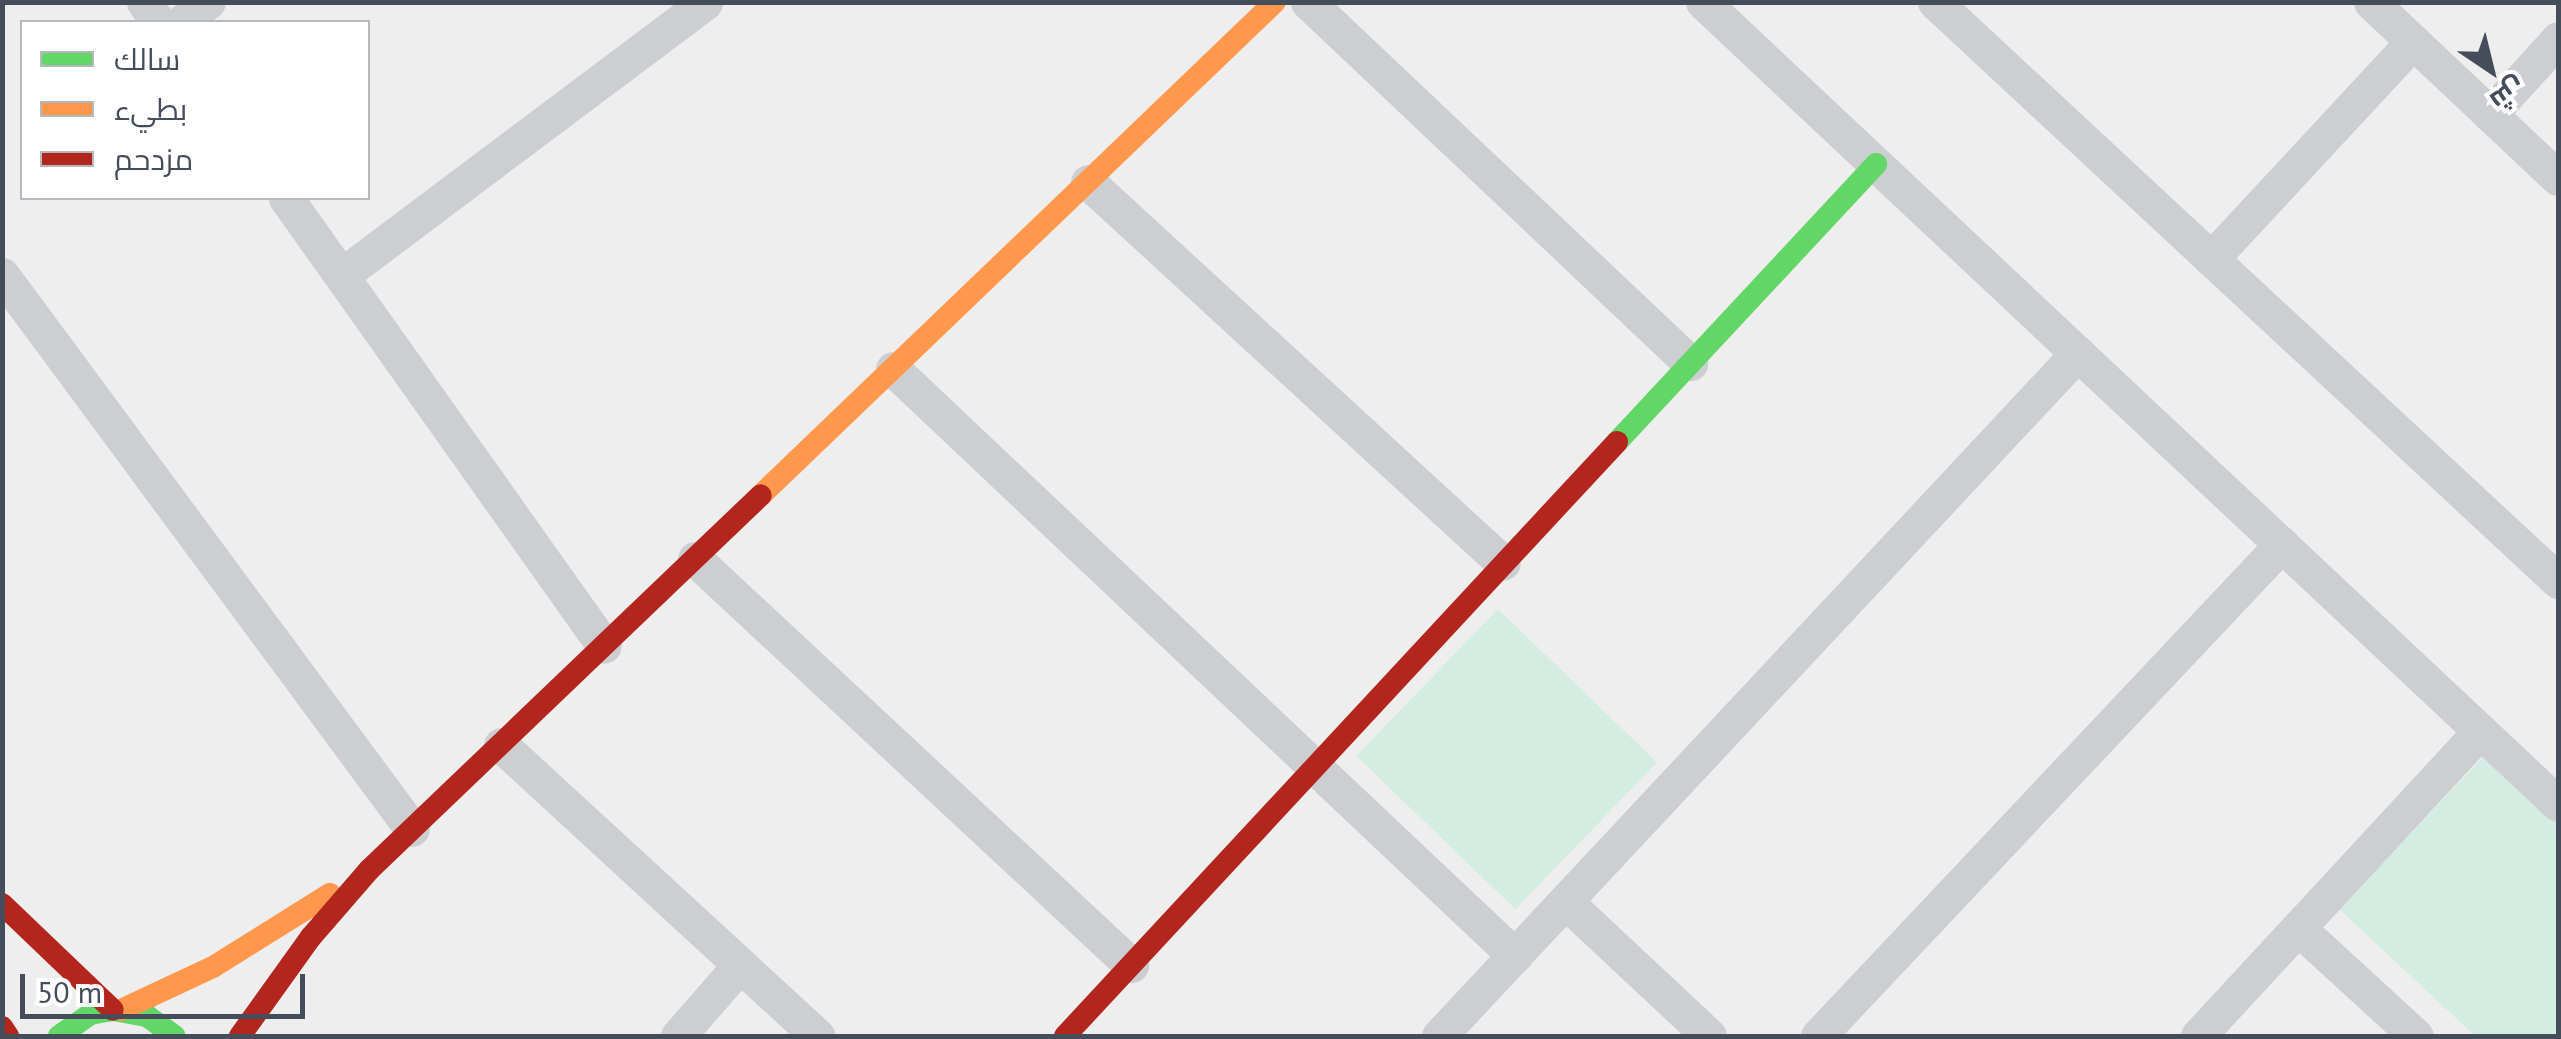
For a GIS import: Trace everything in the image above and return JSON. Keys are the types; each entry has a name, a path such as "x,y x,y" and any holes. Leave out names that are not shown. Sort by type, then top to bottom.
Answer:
{"street":[{"path":"185,20 208,2"},
{"path":"342,275 706,2"},
{"path":"240,1036 311,937 368,870 1275,2"},
{"path":"1308,2 1690,363"},
{"path":"1703,2 2558,804"},
{"path":"1935,2 2558,581"},
{"path":"2371,2 2558,178"},
{"path":"2490,114 2558,39"},
{"path":"2211,259 2413,42"},
{"path":"1065,1036 1876,164"},
{"path":"1088,182 1503,563"},
{"path":"287,200 604,646"},
{"path":"2,275 412,830"},
{"path":"1438,1036 2078,353"},
{"path":"892,369 1515,956"},
{"path":"1818,1036 2282,544"},
{"path":"695,559 1131,965"},
{"path":"2198,1036 2480,731"},
{"path":"501,745 817,1036"},
{"path":"58,1036 90,1014 117,1010 169,992 368,870"},
{"path":"1566,902 1708,1036"},
{"path":"2,904 117,1010 146,1016 175,1036"},
{"path":"2298,928 2416,1036"},
{"path":"678,1036 740,965"},
{"path":"2,1027 8,1036"}],"green space":[{"path":"1498,609 1657,763 1515,909 1356,756"},
{"path":"2487,753 2558,820 2558,1036 2475,1036 2339,909"}],"traffic: fast":[{"path":"1617,442 1876,164"},
{"path":"59,1036 90,1014 113,1010 147,1016 175,1036"}],"traffic: slow":[{"path":"761,495 1275,2"},
{"path":"121,1010 213,967 330,894"}],"traffic: jam":[{"path":"1065,1036 1617,442"},
{"path":"240,1036 311,937 369,870 761,495"},
{"path":"2,904 113,1010"},
{"path":"2,1027 8,1036"}]}
